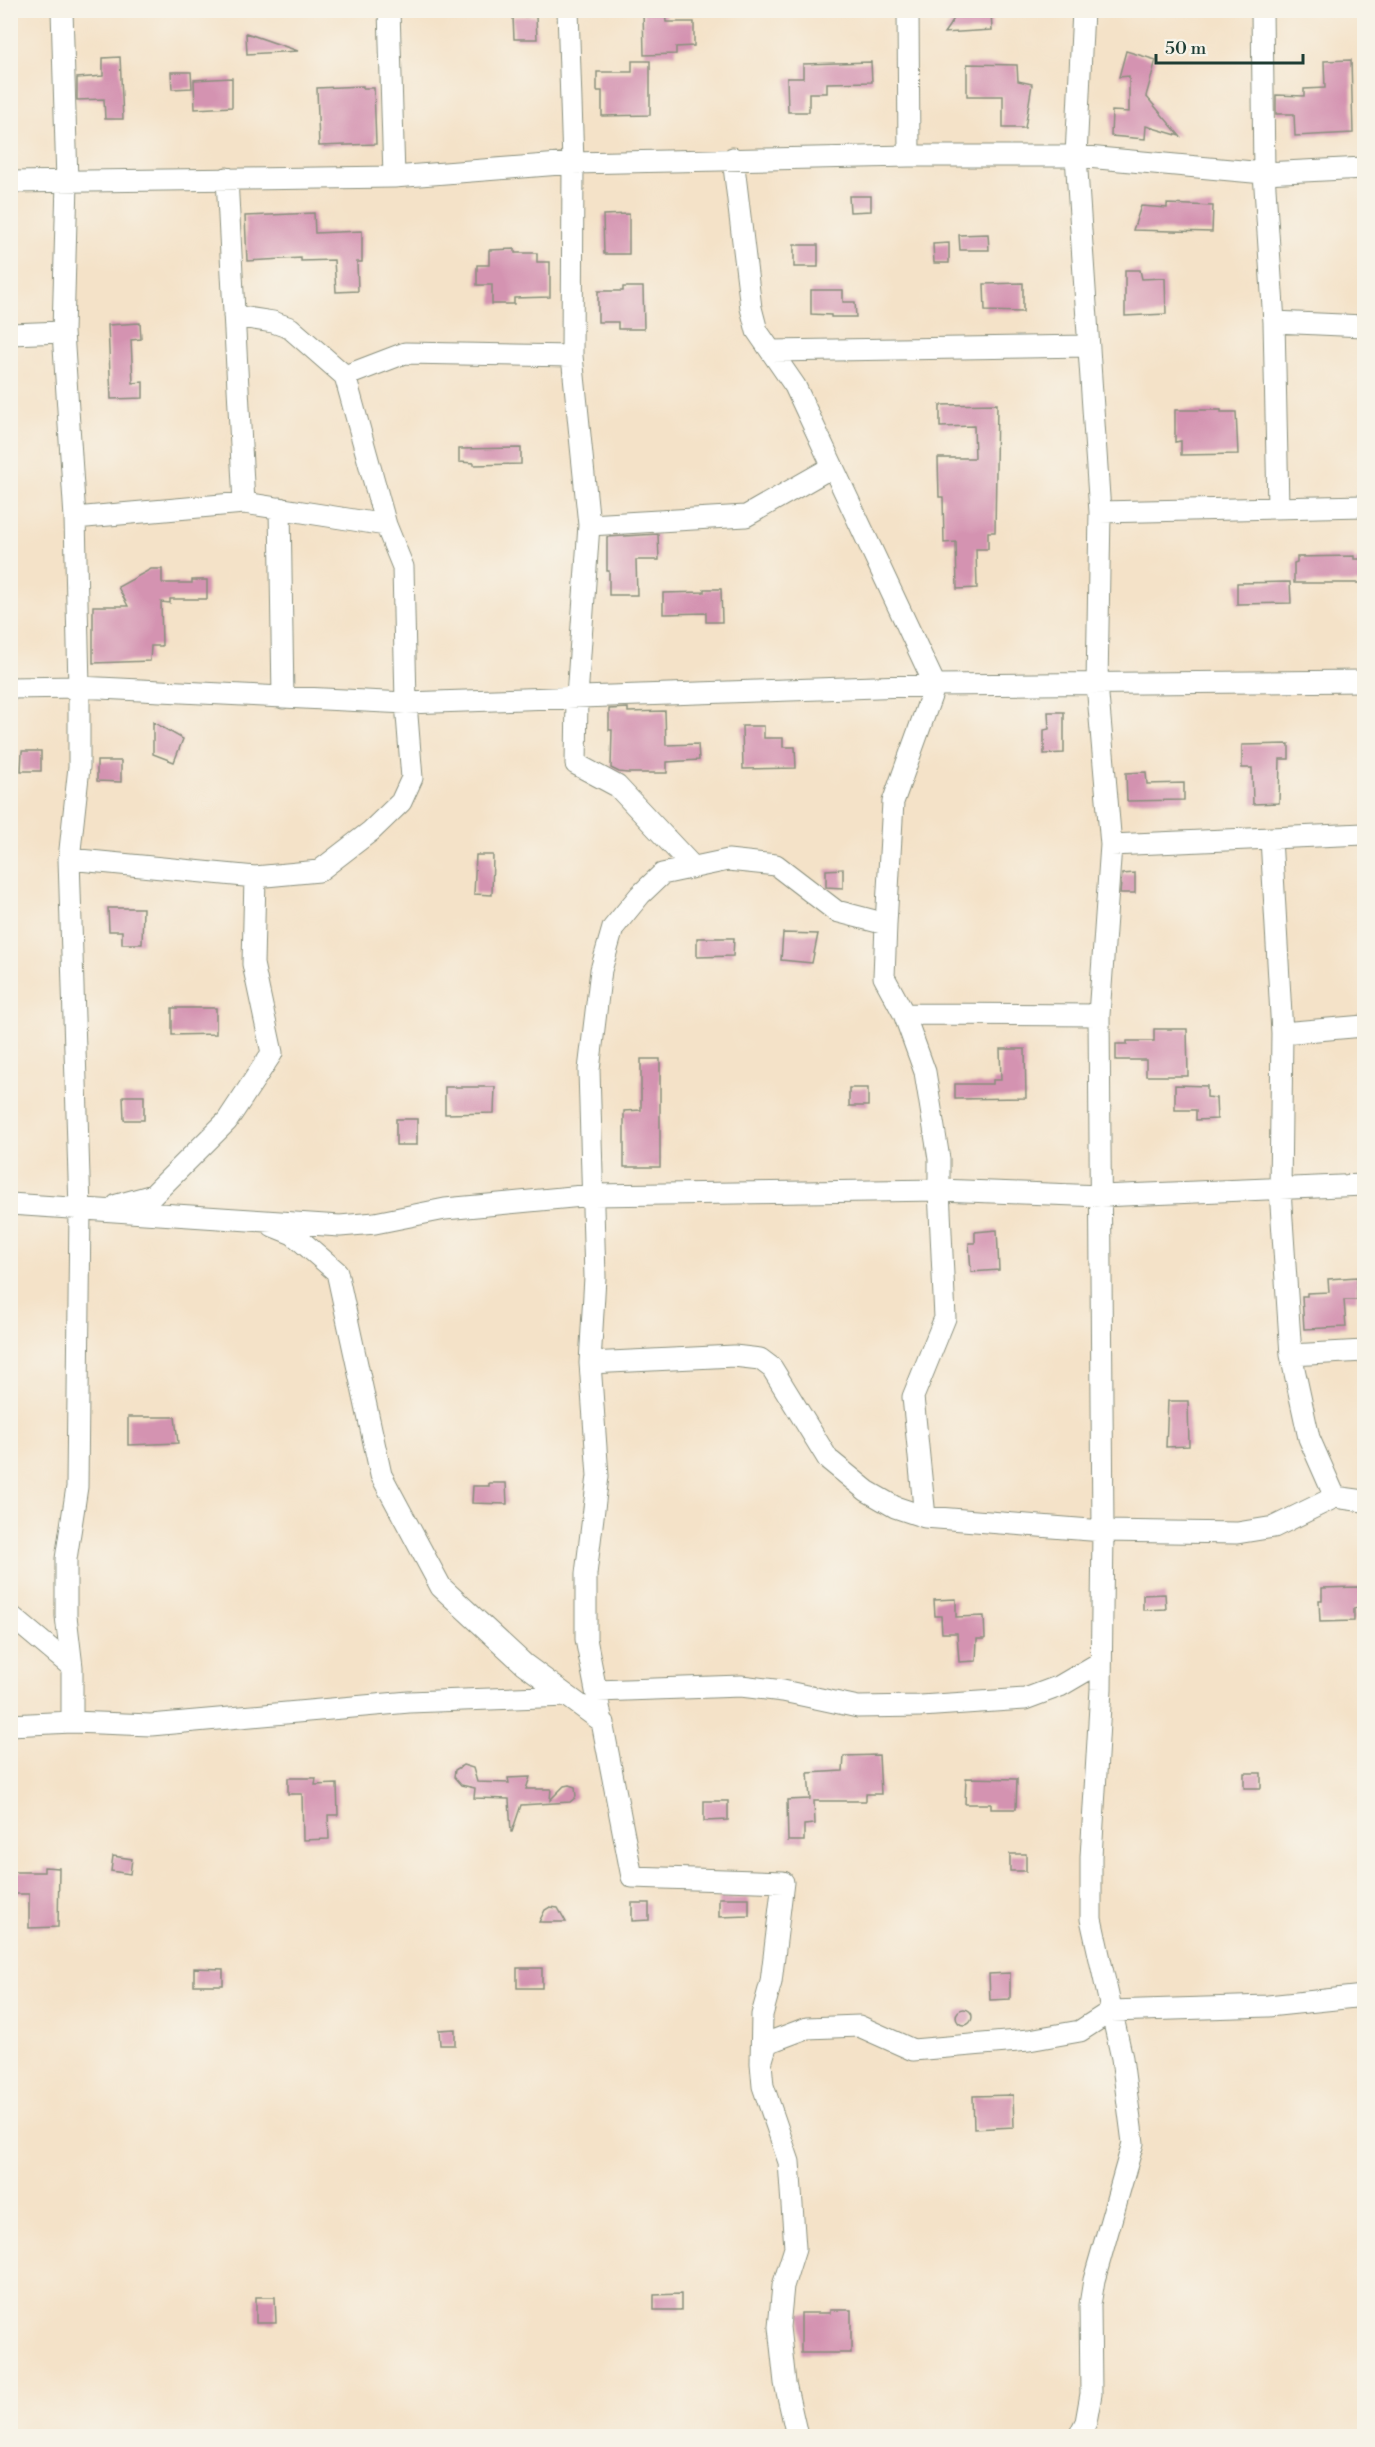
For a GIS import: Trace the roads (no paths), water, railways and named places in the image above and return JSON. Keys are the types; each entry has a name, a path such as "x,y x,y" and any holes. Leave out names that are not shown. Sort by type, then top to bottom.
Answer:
{"street":[{"path":"62,10 67,182 63,332 75,518 79,687 79,767 69,859 90,1210 76,1487 66,1559 66,1616 72,1667 72,1722"},
{"path":"568,10 573,163 572,356 589,525 577,697 576,764 617,786 693,867"},
{"path":"908,10 909,156"},
{"path":"1079,2436 1086,2422 1091,2394 1090,2305 1094,2280 1132,2143 1122,2058 1091,1919 1091,1857 1101,1662 1103,1532 1099,1015 1111,845 1097,684 1100,512 1076,156 1083,10"},
{"path":"1262,10 1264,173 1274,322 1278,507"},
{"path":"383,11 394,177"},
{"path":"10,182 394,177 573,163 909,156 1076,156 1264,173 1365,168"},
{"path":"733,158 751,308 757,331 795,386 935,686 892,802 884,977 904,1014 925,1072 939,1160 945,1318 913,1397 925,1517"},
{"path":"227,178 244,503"},
{"path":"69,859 255,878 319,871 371,831 401,802 412,778 406,703 403,567 386,525 345,376 290,328 273,322 234,316"},
{"path":"1274,322 1365,326"},
{"path":"10,334 63,332"},
{"path":"771,351 1088,346"},
{"path":"345,376 405,353 572,356"},
{"path":"589,525 746,516 832,467"},
{"path":"75,518 244,503 386,525"},
{"path":"1100,512 1365,506"},
{"path":"280,508 283,698"},
{"path":"10,688 79,687 406,703 935,686 1365,681"},
{"path":"1111,845 1365,834"},
{"path":"1271,838 1282,1033 1280,1190 1291,1355 1310,1438 1335,1497"},
{"path":"797,2436 785,2383 779,2327 783,2286 795,2248 789,2162 775,2125 764,2086 761,2063 762,2015 771,1982 783,1882 632,1877 586,1639 586,1574 598,1476 590,1363 595,1277 589,1070 601,970 613,928 640,895 662,874 728,860 776,865 836,911 886,924"},
{"path":"90,1210 153,1195 228,1121 272,1053 253,964 255,878"},
{"path":"904,1014 1099,1015"},
{"path":"1282,1033 1365,1026"},
{"path":"10,1204 340,1226 445,1209 593,1194 939,1190 1101,1197 1365,1185"},
{"path":"256,1220 293,1234 337,1272 381,1475 441,1587 524,1664 604,1723"},
{"path":"1291,1355 1365,1351"},
{"path":"590,1363 734,1356 760,1359 772,1368 828,1460 867,1491 895,1507 925,1517 1103,1532 1237,1533 1274,1527 1335,1497 1365,1501"},
{"path":"10,1615 72,1667"},
{"path":"597,1691 741,1686 783,1691 858,1707 921,1706 1025,1699 1060,1686 1101,1662"},
{"path":"10,1725 72,1722 151,1725 409,1702 567,1696"},
{"path":"761,2063 767,2043 807,2028 859,2026 913,2050 1029,2040 1080,2031 1111,2012 1268,2007 1365,1996"}]}
